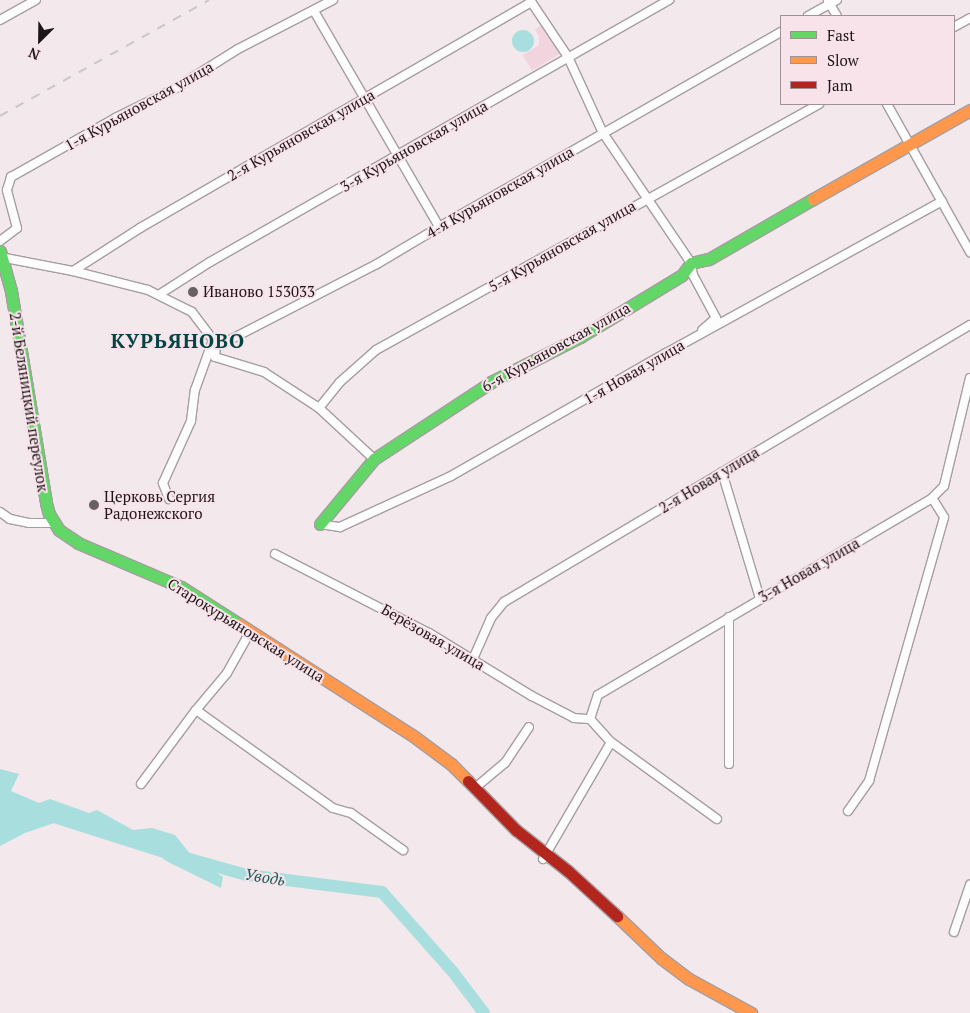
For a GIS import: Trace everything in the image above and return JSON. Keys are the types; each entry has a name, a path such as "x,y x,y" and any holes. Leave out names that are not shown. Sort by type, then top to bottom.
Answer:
{"main road":[{"path":"691,262 709,259 970,110"},
{"name":"2-й Беляницкий переулок","path":"0,255 11,291 43,486 49,514 53,523"},
{"name":"6-я Курьяновская улица","path":"320,524 374,459 491,382 580,337 682,275 691,262"},
{"name":"Старокурьяновская улица","path":"53,523 66,537 78,543 181,586 412,735 451,764 545,857 568,871 675,969 711,993 751,1013"},
{"path":"545,857 671,976 733,1013"}],"street":[{"path":"0,20 36,0"},
{"name":"1-я Курьяновская улица","path":"0,241 16,228 7,190 11,177 117,117 176,88 238,49 333,0"},
{"name":"3-я Курьяновская улица","path":"160,294 210,262 669,0"},
{"path":"531,1 568,56 603,133 646,199 691,262 693,275 716,318 690,340"},
{"name":"2-я Курьяновская улица","path":"73,270 140,228 531,1"},
{"path":"810,15 831,1 837,15"},
{"path":"314,10 439,226"},
{"path":"955,27 970,18"},
{"name":"4-я Курьяновская улица","path":"215,344 377,264 439,226 780,33"},
{"name":"5-я Курьяновская улица","path":"318,408 340,382 376,350 817,105"},
{"path":"888,105 970,252"},
{"name":"1-я Новая улица","path":"320,524 340,527 452,476 940,198"},
{"path":"0,255 73,270 160,294 192,312 215,344 215,357 264,372 318,408 374,459"},
{"name":"2-я Новая улица","path":"473,659 491,618 504,602 970,325"},
{"path":"169,499 163,483 190,421 195,390 215,344"},
{"name":"3-я Новая улица","path":"590,719 598,695 932,498 944,486 970,378"},
{"path":"722,472 760,599"},
{"path":"848,811 869,781 944,517 932,498"},
{"path":"0,512 10,519 29,523 53,523"},
{"name":"Берёзовая улица","path":"275,554 429,633 532,696 574,718 590,719"},
{"path":"729,617 729,764"},
{"path":"141,784 196,710 227,673 250,632"},
{"path":"196,710 333,808 351,813 403,850"},
{"path":"590,719 611,742 717,819"},
{"path":"475,788 505,762 529,727"},
{"path":"545,857 611,742"},
{"path":"954,932 970,886"}],"shaded area":[{"path":"543,24 561,53 532,71 523,55 539,45 539,37 535,29"}],"water":[{"path":"523,30 531,33 534,41 531,49 523,52 515,49 512,41 515,33"},
{"name":"Уводь","path":"0,769 19,774 11,791 39,803 50,799 89,813 97,810 133,830 152,828 175,835 192,856 223,877 221,888 166,861 140,839 124,840 98,828 63,820 25,833 0,846"}],"waterway":[{"name":"Уводь","path":"48,815 167,853"},
{"name":"Уводь","path":"186,858 247,875 382,892 453,972 484,1013"}],"railway":[{"path":"0,116 209,0"}],"traffic: fast":[{"path":"320,524 374,459 491,382 580,337 682,275 691,263 709,259 813,199"},
{"path":"0,251 11,291 46,503 49,514 59,530 78,543 181,587 239,624"}],"traffic: slow":[{"path":"813,199 970,110"},
{"path":"239,624 412,735 451,764 468,781"},
{"path":"617,916 661,958 689,979 751,1013"}],"traffic: jam":[{"path":"468,781 516,830 568,871 617,916"}],"place":[{"name":"Иваново 153033","path":"193,292"},
{"name":"Церковь Сергия Радонежского","path":"94,505"}],"district":[{"name":"КУРЬЯНОВО","path":"178,340"}]}
